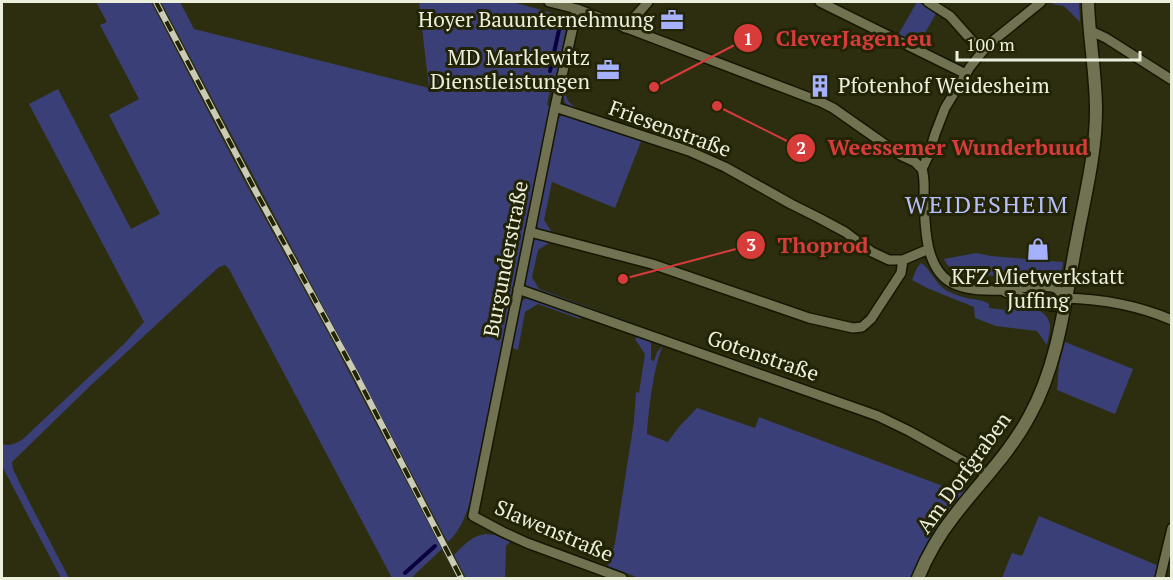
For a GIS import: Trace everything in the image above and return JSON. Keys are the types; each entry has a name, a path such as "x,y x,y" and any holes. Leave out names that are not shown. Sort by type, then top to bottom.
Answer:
{"street":[{"path":"549,2 577,9 833,108 900,155 915,162 922,169 925,229 929,249 940,274 959,286 972,289 1000,291 1048,287 1058,289 1065,298"},
{"path":"625,28 648,2"},
{"path":"820,2 966,74"},
{"path":"928,2 950,16 982,52"},
{"path":"922,169 945,108 966,74 994,40 1041,2"},
{"name":"Am Dorfgraben","path":"918,579 929,554 944,530 1019,434 1038,399 1057,344 1095,132 1095,92 1088,2"},
{"name":"Burgunderstraße","path":"473,516 555,107 577,9"},
{"path":"1089,30 1106,38 1172,80"},
{"name":"Friesenstraße","path":"555,107 689,151 725,166 845,232 881,257 889,260 903,260"},
{"path":"530,232 652,264 809,318 853,328 862,327 871,319 901,273 903,260 929,249"},
{"name":"Gotenstraße","path":"518,289 878,416 988,475"},
{"path":"1000,291 1051,306 1056,306 1065,298 1122,304 1172,320"},
{"name":"Slawenstraße","path":"473,516 527,543 622,579"},
{"path":"1160,579 1172,528"}],"shaded area":[{"path":"96,2 151,2 442,549 411,578 392,578 225,265 219,267 198,286 12,462 23,490 69,578 61,578 2,466 2,444 10,445 23,439 124,344 144,322 29,104 58,89 131,229 160,214 109,115 139,99 100,25 107,22"},
{"path":"161,2 180,2 194,29 429,88 419,2 512,2 567,17 559,66 547,105 551,107 476,482 459,529 448,542 447,541"},
{"path":"917,2 937,12 918,45 898,35"},
{"path":"1054,2 1079,2 1080,22 1064,6 1052,4"},
{"path":"567,80 566,97 577,108 706,150 704,152 570,108 564,99"},
{"path":"563,115 642,139 615,208 552,182 544,220 551,233 539,230 536,223 558,118"},
{"path":"535,239 549,241 538,250 532,277 539,289 640,326 639,328 527,286 524,281 532,241"},
{"path":"976,253 1063,262 1063,265 1057,275 1046,279 1015,279 1013,273 996,272 995,276 988,275 985,278 979,278 956,272 947,265 944,259"},
{"path":"921,263 947,291 966,298 984,301 989,304 989,308 1005,310 1006,306 1020,305 1039,310 1049,321 1047,345 1037,331 996,326 975,318 974,307 912,280"},
{"path":"531,298 581,316 580,319 538,304 525,312 518,350 510,347 519,303"},
{"path":"637,337 647,339 651,343 651,360 654,361 657,352 663,346 654,376 647,434 668,442 697,408 755,428 759,417 959,492 962,487 967,491 936,533 911,578 639,578 608,566 615,543 634,421 636,392 639,393 645,354 635,339"},
{"path":"1065,342 1133,369 1115,414 1057,390 1059,365"},
{"path":"1039,516 1159,566 1157,578 1002,578 1012,553 1022,556"},
{"path":"486,534 495,535 510,542 506,546 505,578 466,578 454,555 472,539"}],"waterway":[{"path":"550,71 562,16"},
{"path":"405,573 435,546"}],"railway":[{"path":"156,2 355,373 461,578"}],"place":[{"name":"Hoyer Bauunternehmung","path":"672,20"},
{"name":"MD Marklewitz Dienstleistungen","path":"608,70"},
{"name":"Pfotenhof Weidesheim","path":"820,86"},
{"name":"CleverJagen.eu","path":"654,87"},
{"name":"Weessemer Wunderbuud","path":"717,106"},
{"name":"KFZ Mietwerkstatt Juffing","path":"1038,249"},
{"name":"Thoprod","path":"623,279"}],"district":[{"name":"WEIDESHEIM","path":"987,205"}]}
